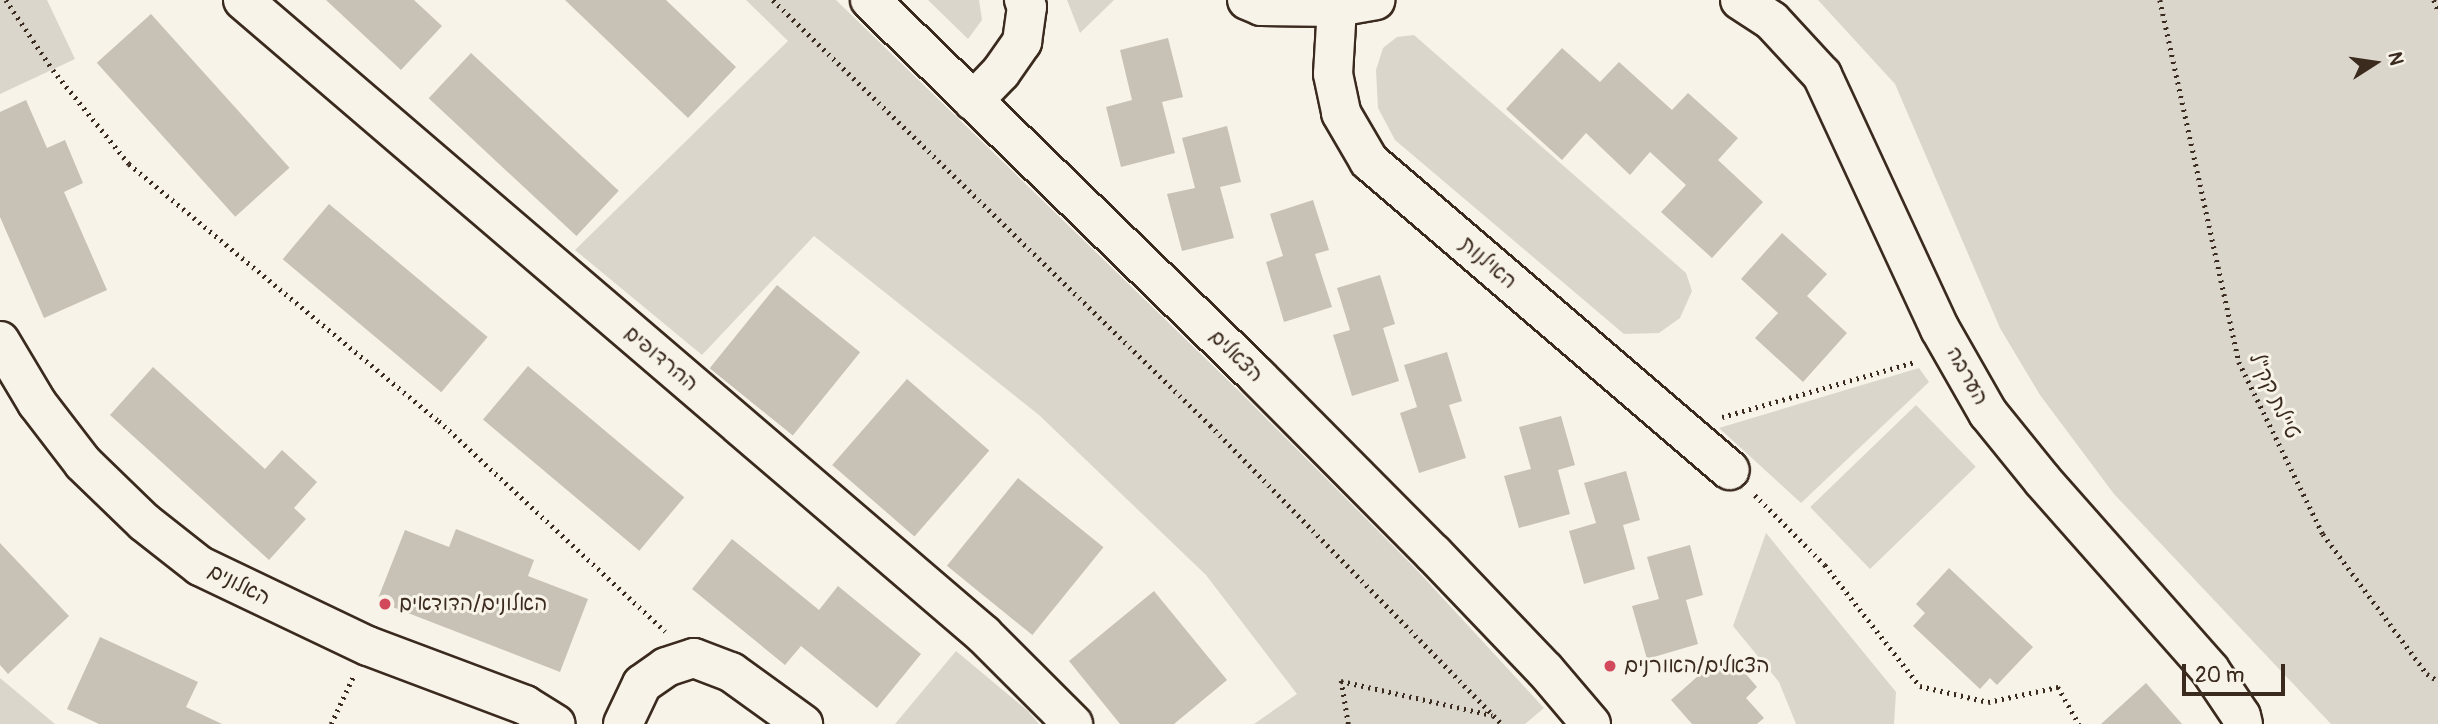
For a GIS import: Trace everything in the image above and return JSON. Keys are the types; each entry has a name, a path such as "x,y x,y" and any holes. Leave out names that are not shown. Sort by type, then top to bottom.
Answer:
{"street":[{"name":"ההרדופים","path":"243,0 984,635 1073,724"},
{"name":"הצאלים","path":"870,0 1257,376 1433,553 1545,670 1591,724"},
{"path":"973,101 1001,72 1022,42 1027,6 1024,0"},
{"path":"1247,0 1261,6 1337,7 1376,0"},
{"name":"הערבה","path":"1740,0 1772,21 1822,75 1952,351 1988,413 2042,481 2210,670 2241,716 2243,724"},
{"name":"האילנות","path":"1337,7 1333,74 1341,113 1369,161 1730,470"},
{"name":"האלונים","path":"0,341 37,403 83,463 144,522 200,566 368,646 525,705 556,724"},
{"path":"623,724 642,684 666,667 694,658 731,672 803,724"}],"path":[{"path":"6,0 53,70 129,164 439,421 694,658"},
{"path":"773,0 1220,435 1502,724"},
{"name":"טיילת קק\"ל","path":"2160,0 2238,362 2323,534 2427,674 2438,681"},
{"path":"2434,0 2438,10"},
{"path":"1681,428 1952,351"},
{"path":"1730,470 1825,565 1920,686 1988,702 2057,687 2079,724"},
{"path":"331,724 368,646"},
{"path":"1348,724 1341,681 1494,716"}],"shaded area":[{"path":"0,0 47,0 75,59 0,94"},
{"path":"746,0 836,0 1241,393 1416,569 1544,708 1525,724 1254,724 1297,694 1206,575 1039,415 814,236 702,355 575,250 788,41"},
{"path":"928,0 979,0 982,20 968,39"},
{"path":"1067,0 1114,0 1080,33"},
{"path":"1818,0 2438,0 2438,724 2331,724 2114,494 2040,395 2000,328 1895,84"},
{"path":"1414,35 1686,273 1692,291 1680,318 1659,333 1624,334 1395,140 1378,108 1376,70 1383,48 1397,37"},
{"path":"1919,368 1929,382 1801,503 1719,428"},
{"path":"1916,405 1976,467 1870,569 1810,507"},
{"path":"1766,533 1896,692 1894,724 1796,724 1779,682 1733,626"},
{"path":"956,651 1028,711 1039,724 895,724"},
{"path":"0,678 55,724 0,724"}],"building":[{"path":"326,0 414,0 442,26 401,70"},
{"path":"565,0 666,0 736,67 688,118"},
{"path":"151,14 290,168 235,217 97,63"},
{"path":"1168,38 1183,97 1162,102 1175,153 1121,167 1106,107 1132,100 1120,50"},
{"path":"1562,48 1600,82 1619,62 1672,110 1688,93 1738,138 1718,160 1763,202 1712,258 1661,212 1686,185 1650,152 1630,175 1586,133 1562,160 1506,109"},
{"path":"471,53 619,191 576,236 429,98"},
{"path":"26,100 47,148 65,140 83,183 64,192 107,290 44,318 0,217 0,112"},
{"path":"1227,126 1241,182 1220,187 1234,238 1182,251 1167,194 1195,188 1182,138"},
{"path":"1313,200 1329,250 1315,254 1332,307 1284,322 1266,262 1283,256 1270,214"},
{"path":"329,204 488,337 441,392 283,259"},
{"path":"1782,233 1827,274 1807,296 1847,333 1803,382 1755,338 1778,313 1741,279"},
{"path":"1380,275 1395,324 1383,328 1399,381 1352,396 1333,335 1350,330 1337,288"},
{"path":"777,285 860,352 793,435 710,368"},
{"path":"1447,352 1462,401 1449,405 1466,458 1419,473 1400,413 1417,407 1404,365"},
{"path":"528,366 684,497 639,551 483,420"},
{"path":"153,367 265,469 282,450 317,482 294,508 306,519 269,560 110,415"},
{"path":"907,379 989,451 914,537 832,465"},
{"path":"1561,416 1575,465 1558,470 1570,514 1519,528 1504,476 1531,469 1519,427"},
{"path":"1626,471 1640,520 1623,525 1635,569 1584,584 1569,531 1596,523 1584,483"},
{"path":"1018,478 1103,547 1032,635 947,566"},
{"path":"456,529 534,560 528,576 588,599 560,672 377,601 405,530 449,547"},
{"path":"732,539 819,610 838,586 921,654 877,708 801,646 785,665 692,589"},
{"path":"0,543 69,616 8,674 0,665"},
{"path":"1690,545 1703,595 1686,600 1698,644 1647,659 1632,606 1659,599 1647,557"},
{"path":"1949,568 2033,647 1997,685 1990,678 1980,689 1913,626 1925,613 1916,604"},
{"path":"1154,591 1227,680 1174,724 1120,724 1069,661"},
{"path":"100,637 198,682 186,707 222,724 99,724 67,709"},
{"path":"1733,659 1757,687 1746,698 1764,718 1757,724 1692,724 1671,700 1716,660 1723,668"},
{"path":"2146,683 2182,724 2101,724"}],"place":[{"name":"האלונים/הדודאים","path":"385,604"},
{"name":"הצאלים/האורנים","path":"1610,666"}]}
